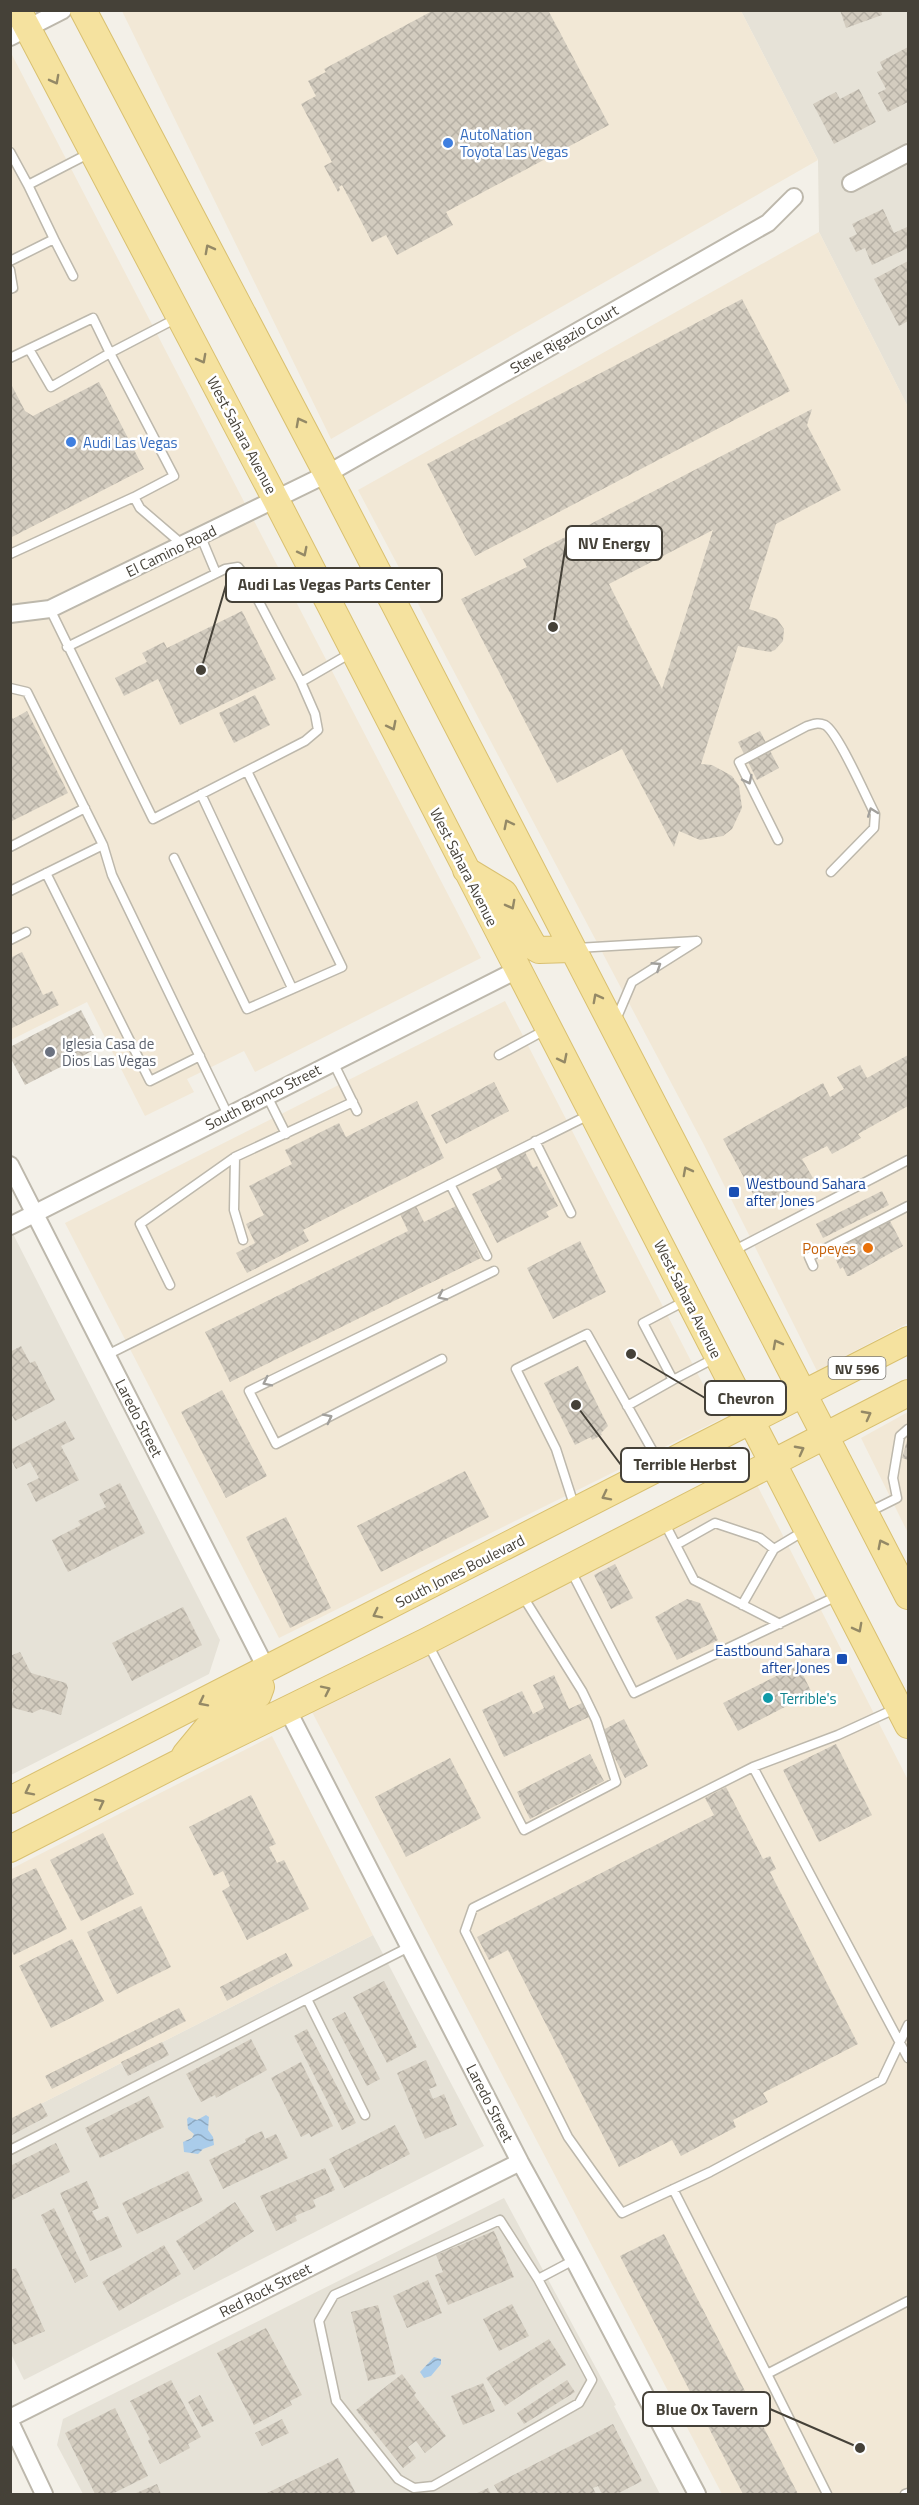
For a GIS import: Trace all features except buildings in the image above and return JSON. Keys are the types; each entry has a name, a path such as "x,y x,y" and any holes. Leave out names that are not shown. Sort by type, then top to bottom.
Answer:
{"main road":[{"path":"83,10 327,474 909,1596"},
{"name":"West Sahara Avenue","path":"19,25 93,152 180,316 904,1716"},
{"path":"466,870 504,893 534,947 539,950 572,949"},
{"name":"South Jones Boulevard","path":"10,1800 806,1395 909,1340"},
{"path":"10,1849 180,1762 427,1641 909,1393"},
{"path":"180,1762 218,1715 258,1695 267,1670"}],"street":[{"path":"19,25 63,10"},
{"path":"851,183 909,153"},
{"name":"Steve Rigazio Court","path":"327,474 768,223 794,196"},
{"name":"El Camino Road","path":"10,614 50,609 327,474"},
{"name":"South Bronco Street","path":"10,1226 517,970"},
{"name":"Laredo Street","path":"10,1165 267,1670"},
{"name":"Laredo Street","path":"287,1709 520,2162 697,2494"},
{"name":"Red Rock Street","path":"10,2420 520,2162"},
{"path":"10,2420 44,2494"}],"lane":[{"path":"10,152 74,276"},
{"path":"28,185 93,152"},
{"path":"10,261 54,239"},
{"path":"10,270 13,288 10,289"},
{"path":"29,349 51,387 180,316"},
{"path":"10,358 93,318 174,476 10,554"},
{"path":"134,497 140,508 183,545"},
{"path":"201,537 216,573"},
{"path":"50,609 67,647 153,819 305,741 318,730 315,714 301,682 246,577 238,567 216,573 67,647"},
{"path":"301,682 354,652"},
{"path":"10,688 27,692 103,845 112,875 228,1115"},
{"path":"778,840 739,762 807,726 816,723 823,724 835,736 876,822 874,828 831,872"},
{"path":"174,858 247,1009 342,967 247,771"},
{"path":"201,794 291,988"},
{"path":"10,846 85,808"},
{"path":"10,891 103,845"},
{"path":"46,873 150,1081 201,1056"},
{"path":"10,940 26,932"},
{"path":"572,949 697,941 632,982 613,1028"},
{"path":"499,1055 547,1029"},
{"path":"170,1285 140,1224 235,1157 355,1106 333,1062"},
{"path":"267,1096 286,1134"},
{"path":"107,1355 591,1114"},
{"path":"535,1141 571,1213"},
{"path":"235,1157 234,1210 243,1240"},
{"path":"730,1253 909,1160"},
{"path":"450,1184 487,1256"},
{"path":"813,1266 809,1257 909,1206"},
{"path":"442,1359 276,1444 249,1391 494,1271"},
{"path":"674,1380 643,1323 688,1299"},
{"path":"576,1512 556,1449 516,1369 587,1334 662,1467"},
{"path":"627,1406 718,1357"},
{"path":"866,1513 897,1498 893,1478 898,1447 900,1436 909,1429"},
{"path":"663,1520 694,1580 780,1624"},
{"path":"676,1545 715,1523 760,1539 774,1549"},
{"path":"742,1605 774,1549 807,1530"},
{"path":"570,1568 634,1693 841,1594"},
{"path":"427,1641 524,1830 616,1782 596,1720 582,1691 520,1592"},
{"path":"904,1716 838,1735 753,1767 473,1908 465,1931 568,2137 622,2213 673,2189 882,2080 909,2025"},
{"path":"753,1767 909,2058"},
{"path":"10,2150 409,1947"},
{"path":"307,1999 365,2115"},
{"path":"673,2189 827,2494"},
{"path":"500,2220 538,2279 592,2380 579,2403 433,2486 414,2488 398,2479 336,2401 319,2321 334,2295 500,2220"},
{"path":"538,2279 574,2260"},
{"path":"767,2374 909,2301"}],"shaded area":[{"path":"122,11 741,11 818,160 331,439"},
{"path":"741,11 908,11 908,407 819,232 818,160"},
{"path":"10,51 481,958 255,1072 244,1051 187,1079 194,1092 145,1116 87,1002 11,1040"},
{"path":"819,232 908,407 908,1323 817,1371 704,1145 358,490"},
{"path":"505,1001 721,1419 279,1638 65,1223"},
{"path":"10,1228 220,1640 209,1674 11,1775"},
{"path":"908,1412 908,1533 861,1438"},
{"path":"757,1485 908,1780 908,2494 722,2494 312,1712"},
{"path":"272,1736 373,1935 11,2119 11,1869"},
{"path":"373,1935 484,2146 24,2380 11,2354 11,2119"},
{"path":"504,2198 616,2405 614,2406 660,2494 83,2494 57,2445 63,2419"}],"water":[{"path":"206,2115 209,2117 208,2130 213,2137 214,2145 203,2149 198,2154 184,2152 183,2142 192,2138 194,2134 188,2129 187,2119 189,2117 197,2120"},
{"path":"434,2357 441,2359 441,2364 431,2376 424,2378 420,2372"}],"place":[{"name":"AutoNation Toyota Las Vegas","path":"448,143"},
{"name":"Audi Las Vegas","path":"71,442"},
{"name":"NV Energy","path":"553,627"},
{"name":"Audi Las Vegas Parts Center","path":"201,670"},
{"name":"Iglesia Casa de Dios Las Vegas","path":"50,1052"},
{"name":"Westbound Sahara after Jones","path":"734,1192"},
{"name":"Popeyes","path":"868,1248"},
{"name":"Chevron","path":"631,1354"},
{"name":"Terrible Herbst","path":"576,1405"},
{"name":"Eastbound Sahara after Jones","path":"842,1659"},
{"name":"Terrible's","path":"768,1698"},
{"name":"Blue Ox Tavern","path":"860,2448"}]}
